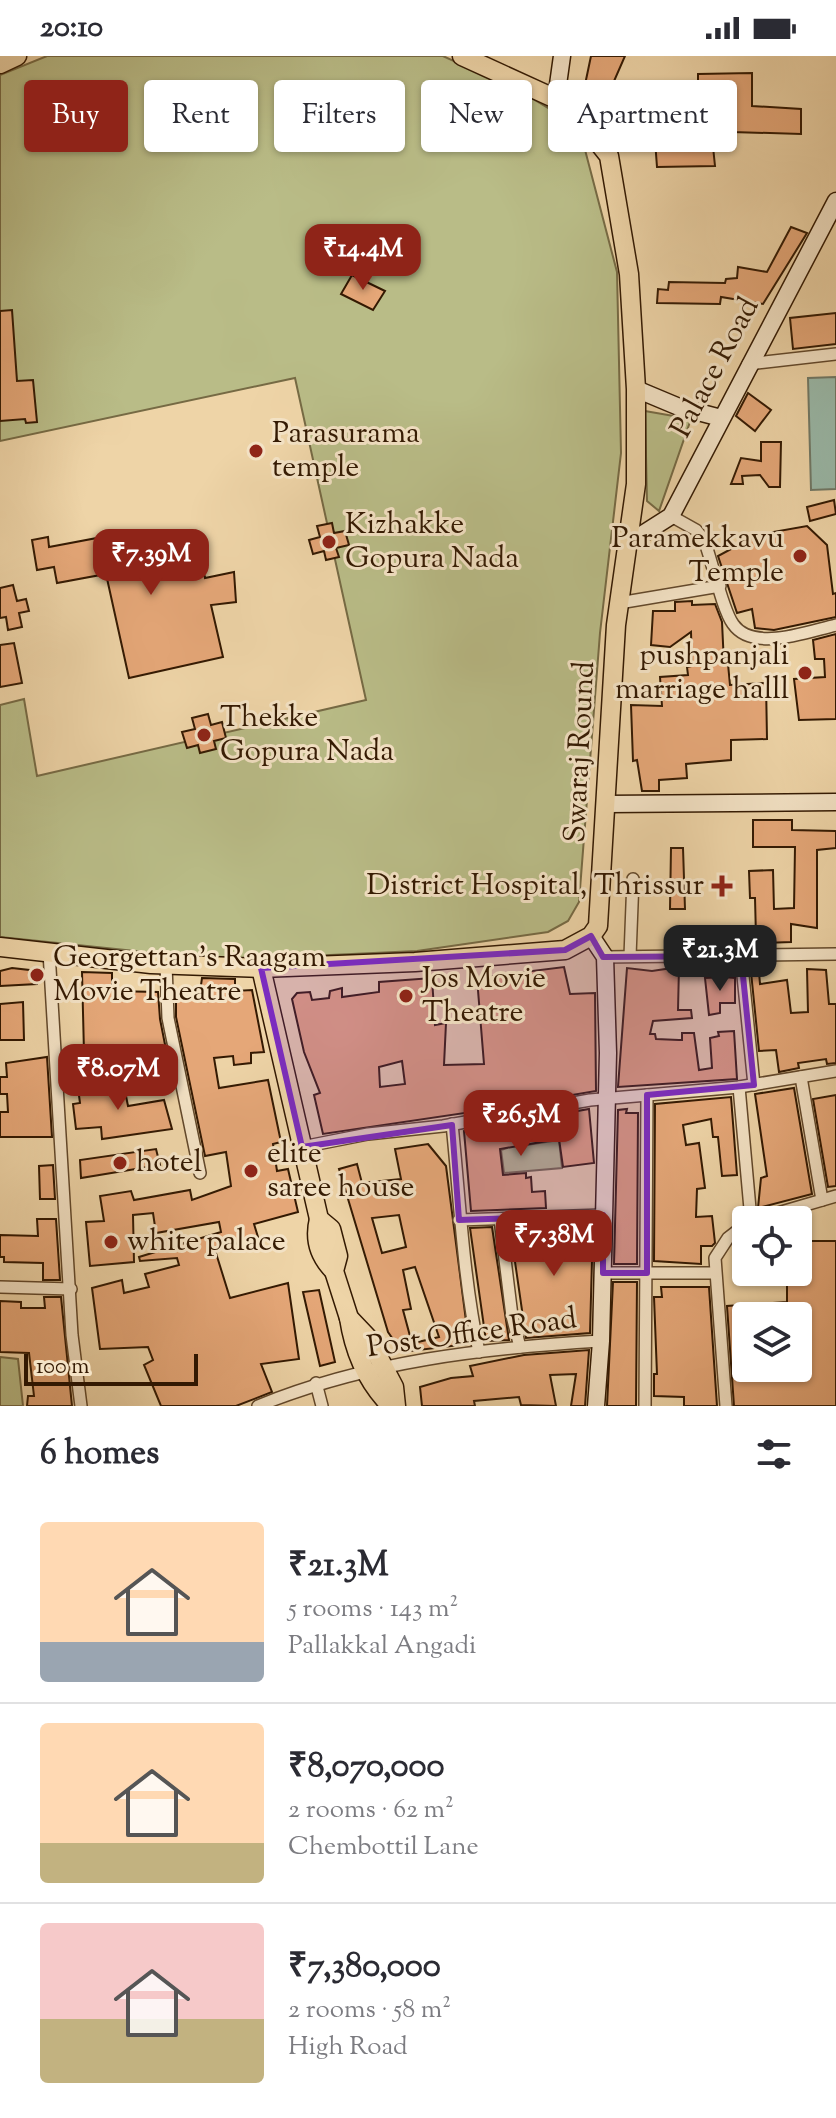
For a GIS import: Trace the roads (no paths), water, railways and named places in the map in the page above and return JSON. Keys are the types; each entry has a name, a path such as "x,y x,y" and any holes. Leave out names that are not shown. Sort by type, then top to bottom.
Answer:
{"main road":[{"path":"0,64 17,56"},
{"name":"Swaraj Round","path":"462,56 548,95"},
{"path":"559,80 562,56"},
{"name":"Swaraj Round","path":"591,936 598,926 600,911 619,603 636,484 636,389 629,274 606,152"},
{"name":"Palace Road","path":"671,516 836,201"},
{"path":"636,389 679,407 721,418"},
{"path":"627,544 671,516"},
{"path":"607,804 836,802"},
{"path":"0,947 166,965 261,968 415,962 565,950 591,936 605,957 607,1098 601,1341 596,1406"},
{"path":"261,968 319,1219 331,1229 338,1256 334,1271 349,1318 369,1339 374,1368 394,1387 394,1406"}],"street":[{"path":"748,364 836,354"},
{"path":"671,516 696,530 704,540 733,625 746,634 762,638 781,637 836,625"},
{"path":"619,603 720,586"},
{"path":"630,956 633,879"},
{"path":"49,952 81,1406"},
{"path":"605,957 836,954"},
{"path":"741,956 754,1085"},
{"path":"166,965 173,1046 200,1173"},
{"path":"302,1147 607,1098 739,1087 836,1071"},
{"path":"801,1077 822,1200"},
{"path":"739,1087 749,1206"},
{"path":"645,1406 647,1095"},
{"path":"452,1124 459,1220 479,1352"},
{"path":"801,1206 836,1196"},
{"path":"459,1220 603,1215"},
{"path":"500,1219 512,1316 520,1347"},
{"path":"726,1406 714,1273 715,1258 732,1235"},
{"path":"603,1273 714,1273"},
{"path":"0,1287 71,1289"},
{"name":"Post Office Road","path":"258,1406 316,1383 374,1368 520,1347 601,1341"},
{"path":"316,1383 322,1406"}],"place":[{"name":"Parasurama temple","path":"256,451"},
{"name":"Kizhakke Gopura Nada","path":"329,542"},
{"name":"Paramekkavu Temple","path":"800,556"},
{"name":"pushpanjali marriage halll","path":"805,673"},
{"name":"Thekke Gopura Nada","path":"204,735"},
{"name":"District Hospital, Thrissur","path":"722,886"},
{"name":"Georgettan's Raagam Movie Theatre","path":"37,975"},
{"name":"Jos Movie Theatre","path":"406,996"},
{"name":"hotel","path":"120,1163"},
{"name":"elite saree house","path":"251,1171"},
{"name":"white palace","path":"111,1242"}]}
